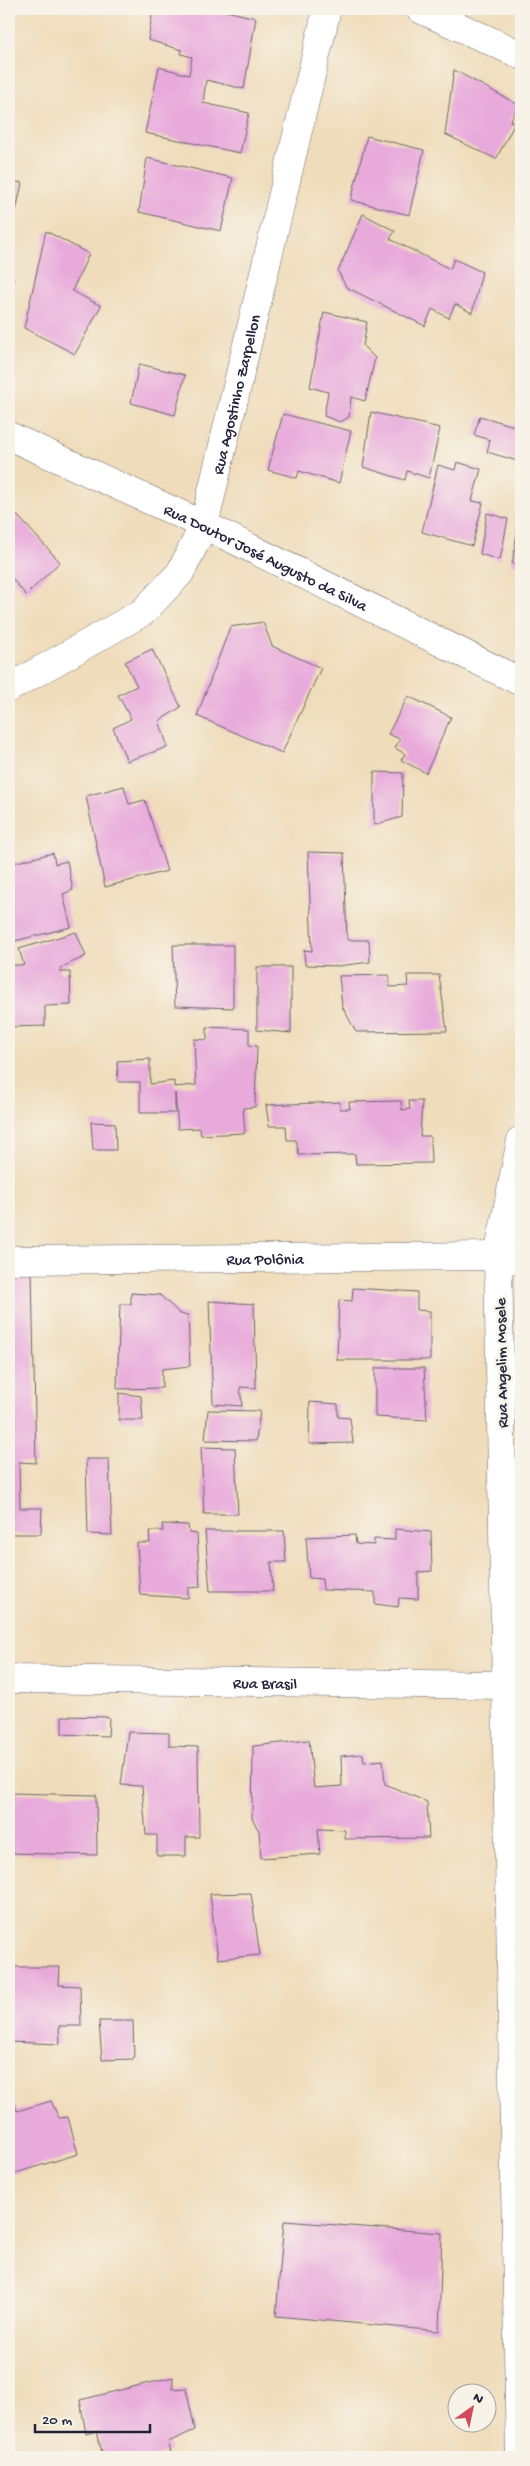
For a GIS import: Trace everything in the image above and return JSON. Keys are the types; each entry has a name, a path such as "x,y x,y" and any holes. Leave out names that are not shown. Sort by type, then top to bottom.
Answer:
{"street":[{"name":"Rua Agostinho Zarpellon","path":"9,688 142,612 180,572 204,525 327,9"},
{"path":"420,9 521,55"},
{"name":"Rua Doutor José Augusto da Silva","path":"9,436 204,525 521,682"},
{"name":"Rua Angelim Mosele","path":"520,2457 509,1259 521,1140"},
{"name":"Rua Polônia","path":"9,1260 509,1259"},
{"name":"Rua Brasil","path":"9,1679 514,1688"}],"building":[{"path":"153,9 218,9 256,18 244,89 206,80 203,103 249,113 240,153 145,133 159,67 189,75 192,57 181,54 182,50 148,40"},
{"path":"454,70 519,105 510,121 515,123 496,159 445,134"},
{"path":"367,136 424,150 409,215 351,200"},
{"path":"147,158 233,178 221,231 139,212"},
{"path":"9,180 22,183 16,211 9,210"},
{"path":"363,214 395,231 390,239 450,269 454,259 482,272 472,313 455,304 449,318 432,309 425,326 346,287 338,271"},
{"path":"46,231 89,254 72,291 101,306 75,354 24,328"},
{"path":"9,276 14,278 9,289"},
{"path":"324,312 367,322 363,346 375,358 365,401 351,397 349,417 340,422 324,416 328,392 310,387"},
{"path":"139,364 185,375 175,415 131,403"},
{"path":"371,412 440,428 429,478 407,471 405,480 363,467"},
{"path":"283,414 351,431 339,483 299,471 297,478 268,470"},
{"path":"480,416 521,428 521,462 487,452 490,440 474,435"},
{"path":"457,462 481,469 472,501 483,503 472,546 422,532 438,465 455,470"},
{"path":"487,513 508,519 500,560 480,554"},
{"path":"17,515 60,562 26,595 9,575 9,523"},
{"path":"521,515 521,565 512,564"},
{"path":"263,622 272,646 321,668 282,753 197,716 230,627"},
{"path":"152,649 181,707 159,721 168,747 127,761 113,728 131,719 118,695 137,686 125,662"},
{"path":"408,696 451,717 426,773 401,760 405,754 395,748 400,739 388,734"},
{"path":"374,772 403,773 402,817 374,825"},
{"path":"124,786 129,804 145,800 167,871 105,887 86,796"},
{"path":"308,852 344,853 347,940 369,940 370,962 338,966 305,965 304,950 312,951"},
{"path":"53,853 55,864 67,861 73,890 63,894 71,927 11,942 9,932 9,864"},
{"path":"76,932 86,956 60,968 60,972 70,972 71,1005 45,1006 45,1026 9,1027 9,965 24,965 19,949"},
{"path":"173,945 233,945 233,1008 175,1006"},
{"path":"257,967 291,967 291,1033 257,1030"},
{"path":"389,975 390,987 408,986 407,975 439,975 447,1031 356,1032 342,1006 339,976"},
{"path":"207,1027 249,1029 249,1045 257,1046 255,1107 243,1108 245,1133 201,1135 200,1128 178,1129 175,1093 175,1113 140,1113 140,1082 118,1082 117,1061 150,1059 150,1084 174,1081 174,1087 196,1085 194,1039 207,1040"},
{"path":"401,1101 402,1110 410,1109 409,1101 422,1101 420,1136 430,1136 431,1163 356,1164 355,1154 299,1155 296,1140 287,1140 286,1126 269,1126 266,1105 340,1102 340,1109 350,1109 349,1102"},
{"path":"91,1122 115,1123 116,1150 93,1150"},
{"path":"9,1271 32,1273 36,1463 19,1462 20,1508 42,1508 41,1534 9,1534"},
{"path":"353,1288 417,1292 417,1310 430,1311 430,1360 337,1360 339,1300 352,1301"},
{"path":"131,1293 160,1295 180,1314 188,1315 190,1366 162,1369 162,1388 117,1389 120,1304 131,1304"},
{"path":"209,1301 254,1304 256,1388 240,1387 242,1406 213,1404"},
{"path":"375,1368 424,1368 427,1420 375,1417"},
{"path":"119,1393 141,1396 143,1420 119,1420"},
{"path":"310,1402 338,1404 338,1417 350,1418 353,1443 309,1444"},
{"path":"208,1410 260,1411 256,1441 205,1440"},
{"path":"201,1447 235,1448 238,1514 204,1514"},
{"path":"86,1459 109,1459 112,1535 88,1534"},
{"path":"162,1524 188,1525 189,1533 197,1534 200,1587 188,1588 188,1598 140,1595 137,1543 150,1543 149,1531 163,1531"},
{"path":"395,1529 431,1532 432,1571 418,1572 418,1599 399,1598 398,1607 375,1604 375,1592 323,1590 322,1579 309,1578 306,1537 355,1535 356,1544 374,1545 374,1539 395,1540"},
{"path":"205,1531 284,1531 286,1562 271,1562 273,1591 210,1591"},
{"path":"62,1716 109,1717 108,1736 62,1734"},
{"path":"128,1732 169,1733 169,1746 198,1747 199,1837 186,1837 186,1856 157,1856 157,1835 146,1835 142,1786 121,1785"},
{"path":"309,1740 314,1788 342,1786 341,1756 363,1754 364,1762 383,1760 385,1784 427,1802 429,1838 345,1839 345,1830 318,1829 320,1854 261,1858 259,1831 252,1818 253,1746"},
{"path":"9,1793 96,1795 97,1855 9,1853"},
{"path":"251,1893 260,1955 218,1959 210,1894"},
{"path":"9,1967 60,1967 59,1985 80,1986 81,2026 59,2026 60,2044 9,2042"},
{"path":"99,2021 133,2021 134,2059 102,2060"},
{"path":"14,2101 17,2111 51,2101 59,2118 68,2117 78,2154 9,2175 9,2102"},
{"path":"284,2221 442,2233 439,2331 276,2316"},
{"path":"173,2377 173,2389 186,2388 195,2430 168,2442 171,2452 152,2457 103,2457 97,2431 86,2434 80,2400"}]}
